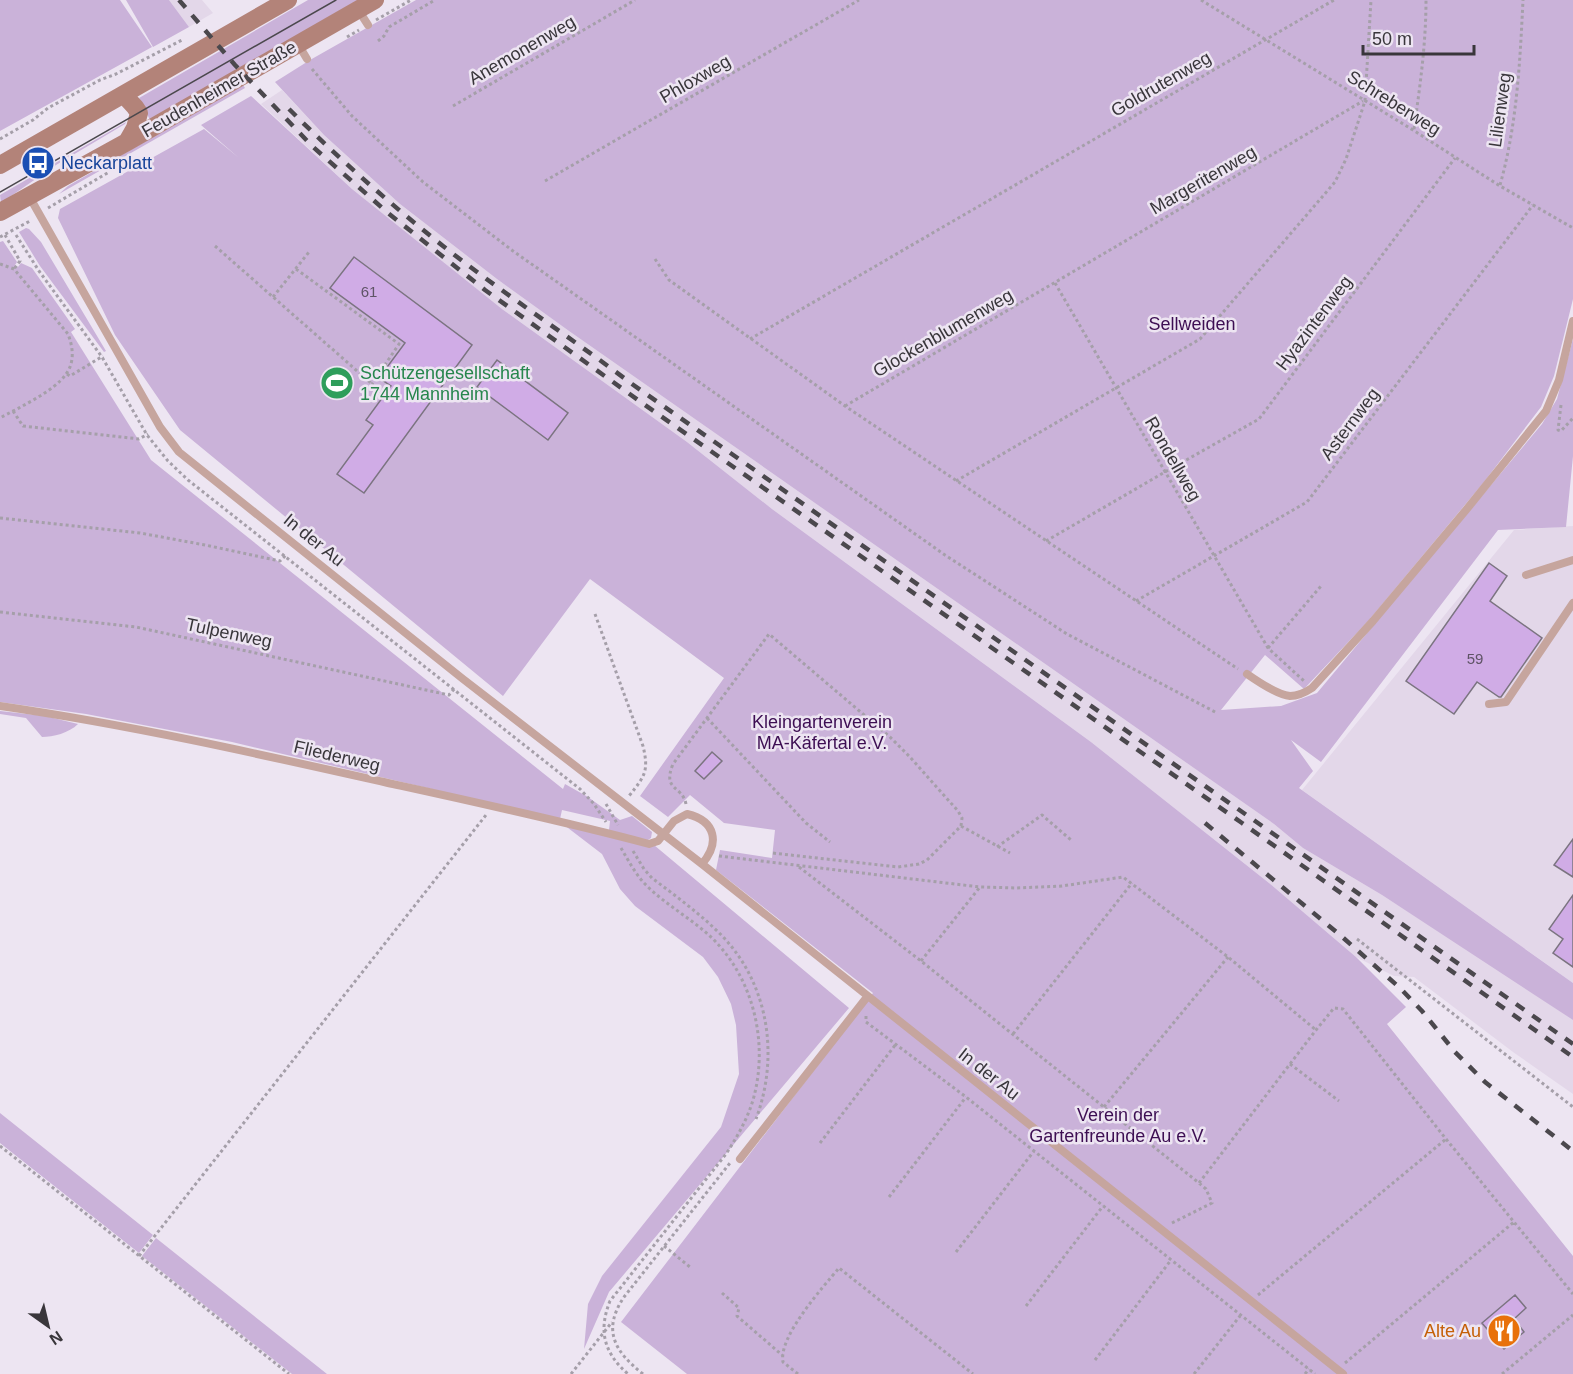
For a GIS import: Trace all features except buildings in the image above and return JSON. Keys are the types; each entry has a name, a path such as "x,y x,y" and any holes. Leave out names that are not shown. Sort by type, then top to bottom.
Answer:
{"main road":[{"path":"0,165 288,0"},
{"name":"Feudenheimer Straße","path":"0,212 127,142 302,52 363,17 375,0"},
{"path":"124,95 139,113 135,128 127,142"}],"lane":[{"name":"In der Au","path":"28,196 160,427 178,452 463,679 702,864 1340,1372"},
{"path":"1247,674 1289,696 1305,693 1312,688 1373,621 1546,411 1559,380 1573,321"},
{"path":"1526,575 1573,560"},
{"path":"1489,705 1506,702 1573,603"},
{"name":"Fliederweg","path":"0,706 229,747 649,844 658,841 663,835"},
{"path":"663,835 674,821 687,814 700,817 710,827 713,843 709,855 702,864"},
{"path":"738,1157 867,997"}],"path":[{"path":"378,40 384,36 388,27 435,0"},
{"name":"Anemonenweg","path":"453,106 635,0"},
{"name":"Phloxweg","path":"545,181 859,0"},
{"name":"Schreberweg","path":"1201,0 1500,186 1573,228"},
{"name":"Goldrutenweg","path":"750,339 1334,0"},
{"path":"956,480 1200,339 1335,182 1346,159 1365,100 1371,0"},
{"path":"1413,130 1422,70 1426,0"},
{"name":"Lilienweg","path":"1500,186 1507,159 1519,72 1522,0"},
{"path":"0,139 79,91 191,36"},
{"path":"310,67 352,116 423,182 522,258 945,555 1067,634 1217,713"},
{"name":"Margeritenweg","path":"1055,283 1365,100"},
{"name":"Hyazintenweg","path":"1046,541 1258,420 1455,158"},
{"name":"Asternweg","path":"1136,601 1307,502 1533,205"},
{"path":"5,235 20,261 14,269"},
{"path":"16,235 39,271 102,357"},
{"path":"215,246 372,384 376,392"},
{"path":"273,297 309,252"},
{"path":"655,259 669,280 845,406 1247,674"},
{"path":"0,264 14,269 68,334 73,346 67,374 51,389 0,418"},
{"path":"296,269 399,344 372,384"},
{"name":"Rondellweg","path":"1055,283 1268,648 1312,688"},
{"name":"Glockenblumenweg","path":"845,406 1055,283"},
{"path":"67,374 70,376 115,349"},
{"path":"1559,380 1563,385 1558,430 1561,431 1573,418"},
{"path":"13,411 23,426 139,439"},
{"path":"0,518 140,533 205,544 280,561"},
{"path":"1268,648 1321,586"},
{"name":"Tulpenweg","path":"0,612 136,627 449,695"},
{"path":"595,614 643,746 647,763 642,779 623,804"},
{"path":"687,814 685,800 670,783 669,774 673,764 769,634 890,737 962,818 961,826 927,860 919,864 898,867 772,853"},
{"path":"707,718 806,823 831,842"},
{"path":"140,1256 492,806"},
{"path":"998,847 1042,815 1071,840"},
{"path":"961,826 1010,853"},
{"path":"613,835 645,884 713,940 736,970 753,1009 760,1051 753,1101 737,1137 616,1292 605,1313 604,1333 607,1347 611,1356 628,1374"},
{"path":"625,838 652,878 715,928 744,963 752,978 767,1028 769,1059 762,1100 753,1125"},
{"path":"709,855 980,887 1062,886 1124,877 1228,957 1316,1030"},
{"path":"798,866 1014,1034 1206,1190 1212,1203 1161,1229"},
{"path":"1014,1034 1132,883"},
{"path":"921,961 980,887"},
{"path":"1357,939 1573,1107"},
{"path":"1104,1107 1228,957"},
{"path":"867,997 866,1022 966,1097 1315,1374"},
{"path":"1199,1183 1334,1008 1343,1009 1573,1294"},
{"path":"820,1143 896,1044"},
{"path":"1290,1064 1339,1101"},
{"path":"888,1197 966,1097"},
{"path":"1251,1301 1446,1138"},
{"path":"0,1146 289,1374"},
{"path":"956,1252 1034,1151"},
{"path":"643,1374 626,1361 613,1333 618,1306 664,1246 738,1157"},
{"path":"1026,1306 1103,1206"},
{"path":"1340,1372 1514,1222"},
{"path":"664,1246 690,1267"},
{"path":"1095,1360 1171,1260"},
{"path":"798,1374 783,1362 782,1355 798,1319 839,1268 973,1374"},
{"path":"722,1293 739,1308 737,1316 782,1355"},
{"path":"1502,1374 1573,1315"},
{"path":"1194,1374 1240,1316"},
{"path":"571,1374 614,1321"},
{"path":"1305,1374 1309,1369"}],"shaded area":[{"path":"169,0 202,0 213,13 189,27"},
{"path":"282,90 324,135 400,204 569,331 1274,824 1303,848 1382,895 1573,1020 1573,1094 1414,977 1394,976 1356,957 1269,883 1091,742 772,509 687,442 502,309 352,189 261,104"},
{"path":"1573,526 1573,983 1302,790 1514,530"}],"green space":[{"path":"0,0 120,0 152,47 0,131"},
{"path":"126,0 169,0 189,27 153,47"},
{"path":"308,0 358,0 150,120 139,98"},
{"name":"Sellweiden","path":"416,0 1573,0 1573,299 1554,376 1541,407 1484,482 1369,620 1304,689 1265,655 1221,710 1281,706 1317,693 1542,424 1557,399 1573,339 1573,456 1566,527 1498,530 1321,762 1291,740 1313,771 1299,788 1573,983 1573,1020 1382,895 1303,848 1274,824 569,331 400,204 324,135 275,82"},
{"path":"243,85 245,88 59,194 68,186"},
{"path":"251,96 352,189 502,309 687,442 772,509 1091,742 1269,883 1356,957 1406,1007 1387,1024 1573,1256 1573,1374 687,1374 621,1322 873,993 716,870 720,850 772,858 775,830 724,823 690,795 668,817 640,796 724,678 590,579 503,696 180,430 115,335 58,218 60,209 204,129 239,158 201,125"},
{"path":"126,122 56,165 1,203 0,195"},
{"path":"26,228 41,242 106,351 104,352 40,266 19,232"},
{"path":"3,241 17,262 15,265 18,267 21,263 32,268 75,329 71,332 151,460 563,789 565,784 620,820 632,816 652,832 648,840 849,1008 609,1292 584,1349 588,1304 602,1276 721,1127 739,1074 736,1025 731,1004 718,977 703,957 635,906 620,889 602,854 555,818 232,742 86,714 0,702 0,242","holes":["562,810 610,821 609,830 560,819"]},
{"path":"0,711 45,716 78,724 61,734 42,737 26,718 0,714"},
{"path":"0,1113 153,1235 139,1253 0,1143"},
{"path":"156,1238 327,1374 292,1374 142,1256"}],"tram line":[{"path":"0,192 336,0"}],"railway":[{"path":"179,0 235,65 312,146 388,213 485,290 645,405 1573,1057"},
{"path":"289,109 383,196 443,246 490,281 632,384 1573,1044"},
{"path":"1205,823 1400,988 1455,1052 1485,1082 1573,1151"}],"place":[{"name":"Neckarplatt","path":"38,163"},
{"name":"Schützengesellschaft 1744 Mannheim","path":"337,383"},
{"name":"Alte Au","path":"1504,1331"}],"park label":[{"name":"Kleingartenverein MA-Käfertal e.V.","path":"822,732"},
{"name":"Verein der Gartenfreunde Au e.V.","path":"1118,1125"}]}
